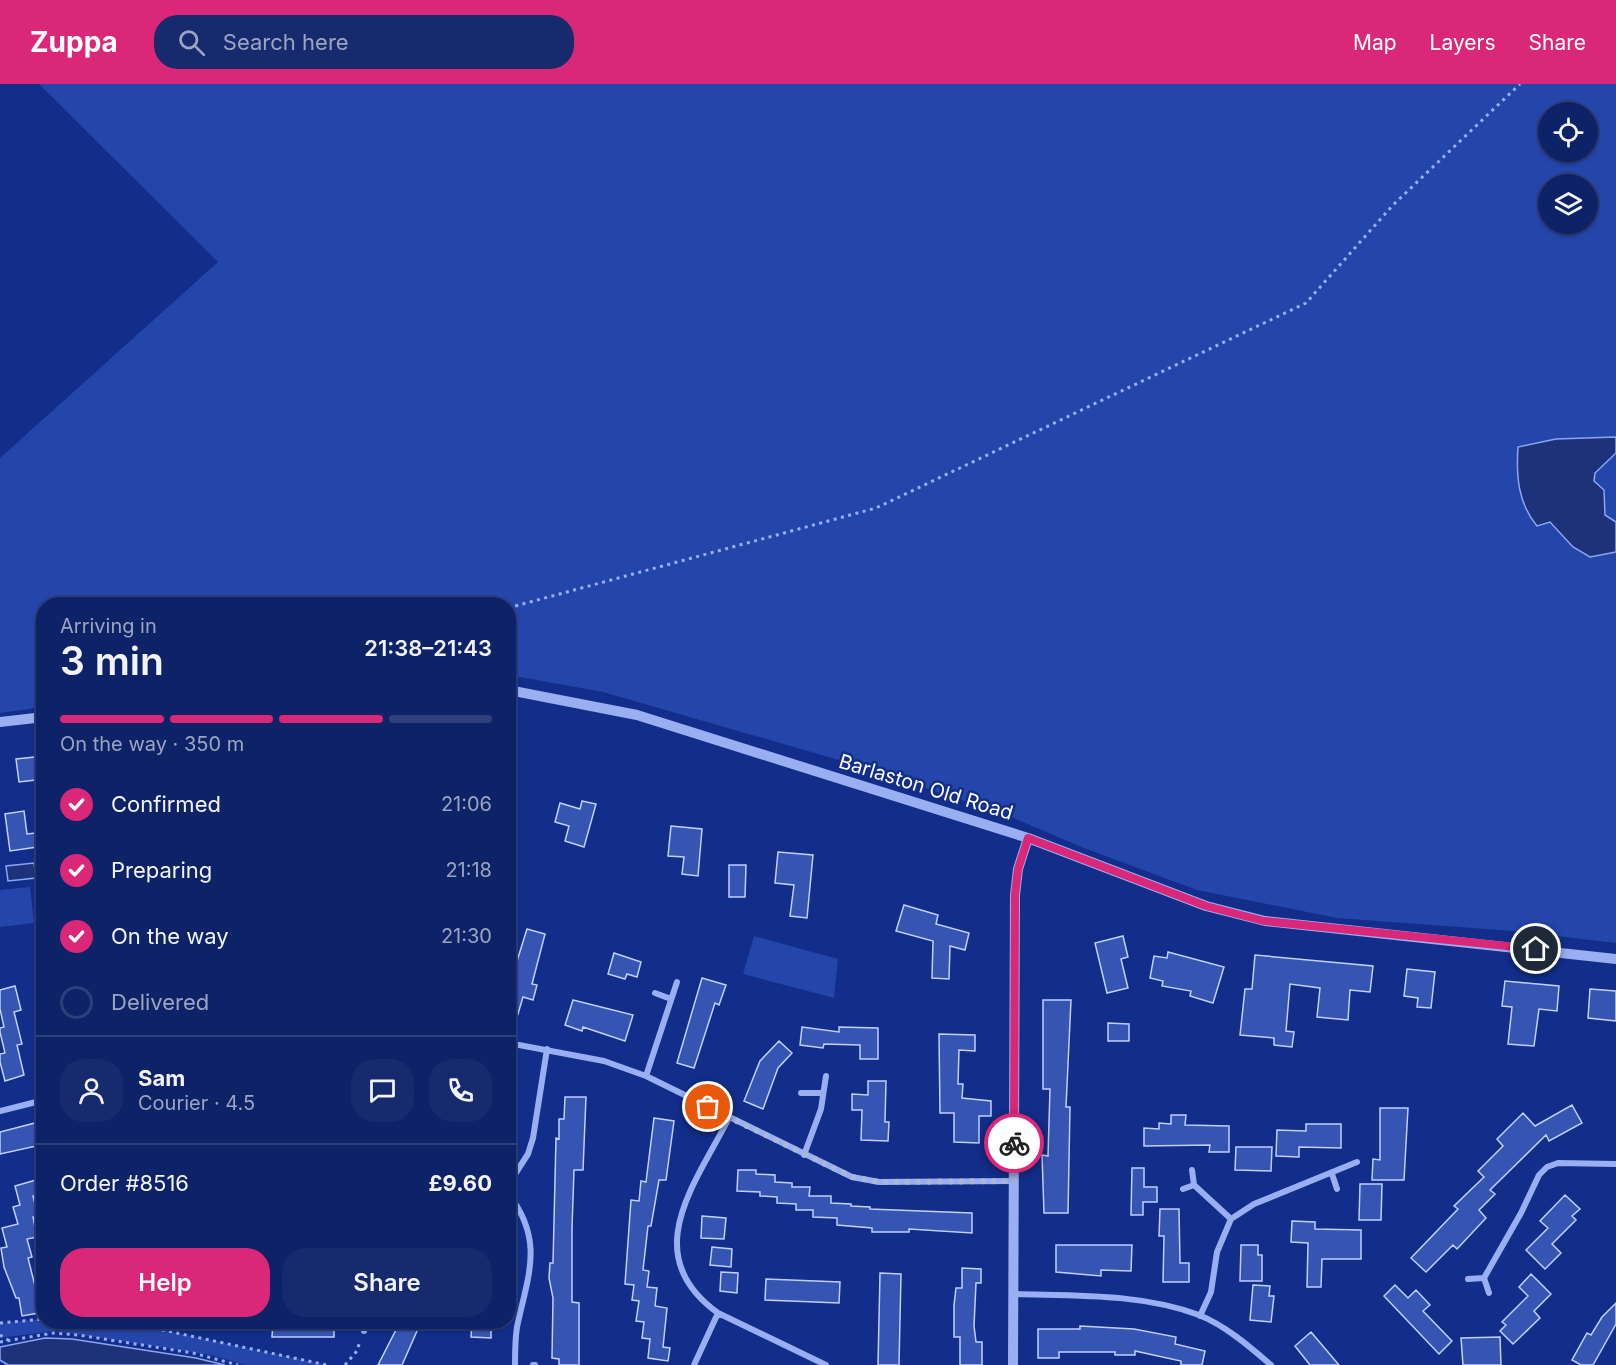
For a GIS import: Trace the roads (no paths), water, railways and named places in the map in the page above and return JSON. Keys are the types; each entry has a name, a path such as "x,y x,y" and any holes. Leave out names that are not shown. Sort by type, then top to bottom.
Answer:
{"street":[{"name":"Barlaston Old Road","path":"516,692 637,715 1028,838 1206,906 1264,921 1616,959"},
{"path":"0,722 36,718"},
{"path":"1013,1365 1015,895 1018,869 1028,838"},
{"path":"646,1076 677,982"},
{"path":"655,993 671,999"},
{"path":"516,1044 604,1061 646,1076 852,1177 879,1182 1014,1181"},
{"path":"516,1173 528,1155 533,1138 547,1049"},
{"path":"804,1155 821,1109 826,1076"},
{"path":"801,1093 824,1092"},
{"path":"0,1111 36,1102"},
{"path":"729,1118 684,1206 675,1234 676,1254 689,1286 703,1302 718,1313 826,1365"},
{"path":"1200,1316 1211,1292 1217,1252 1231,1220 1254,1204 1357,1162"},
{"path":"1489,1293 1484,1278 1521,1213 1539,1175 1547,1167 1557,1163 1616,1164"},
{"path":"1192,1170 1194,1185 1231,1220"},
{"path":"1332,1174 1337,1189"},
{"path":"1183,1189 1194,1185"},
{"path":"515,1365 517,1331 531,1264 531,1253 522,1212 516,1204"},
{"path":"1468,1279 1484,1278"},
{"path":"1013,1294 1133,1300 1200,1316 1227,1330 1271,1365"},
{"path":"694,1365 718,1313"}]}
